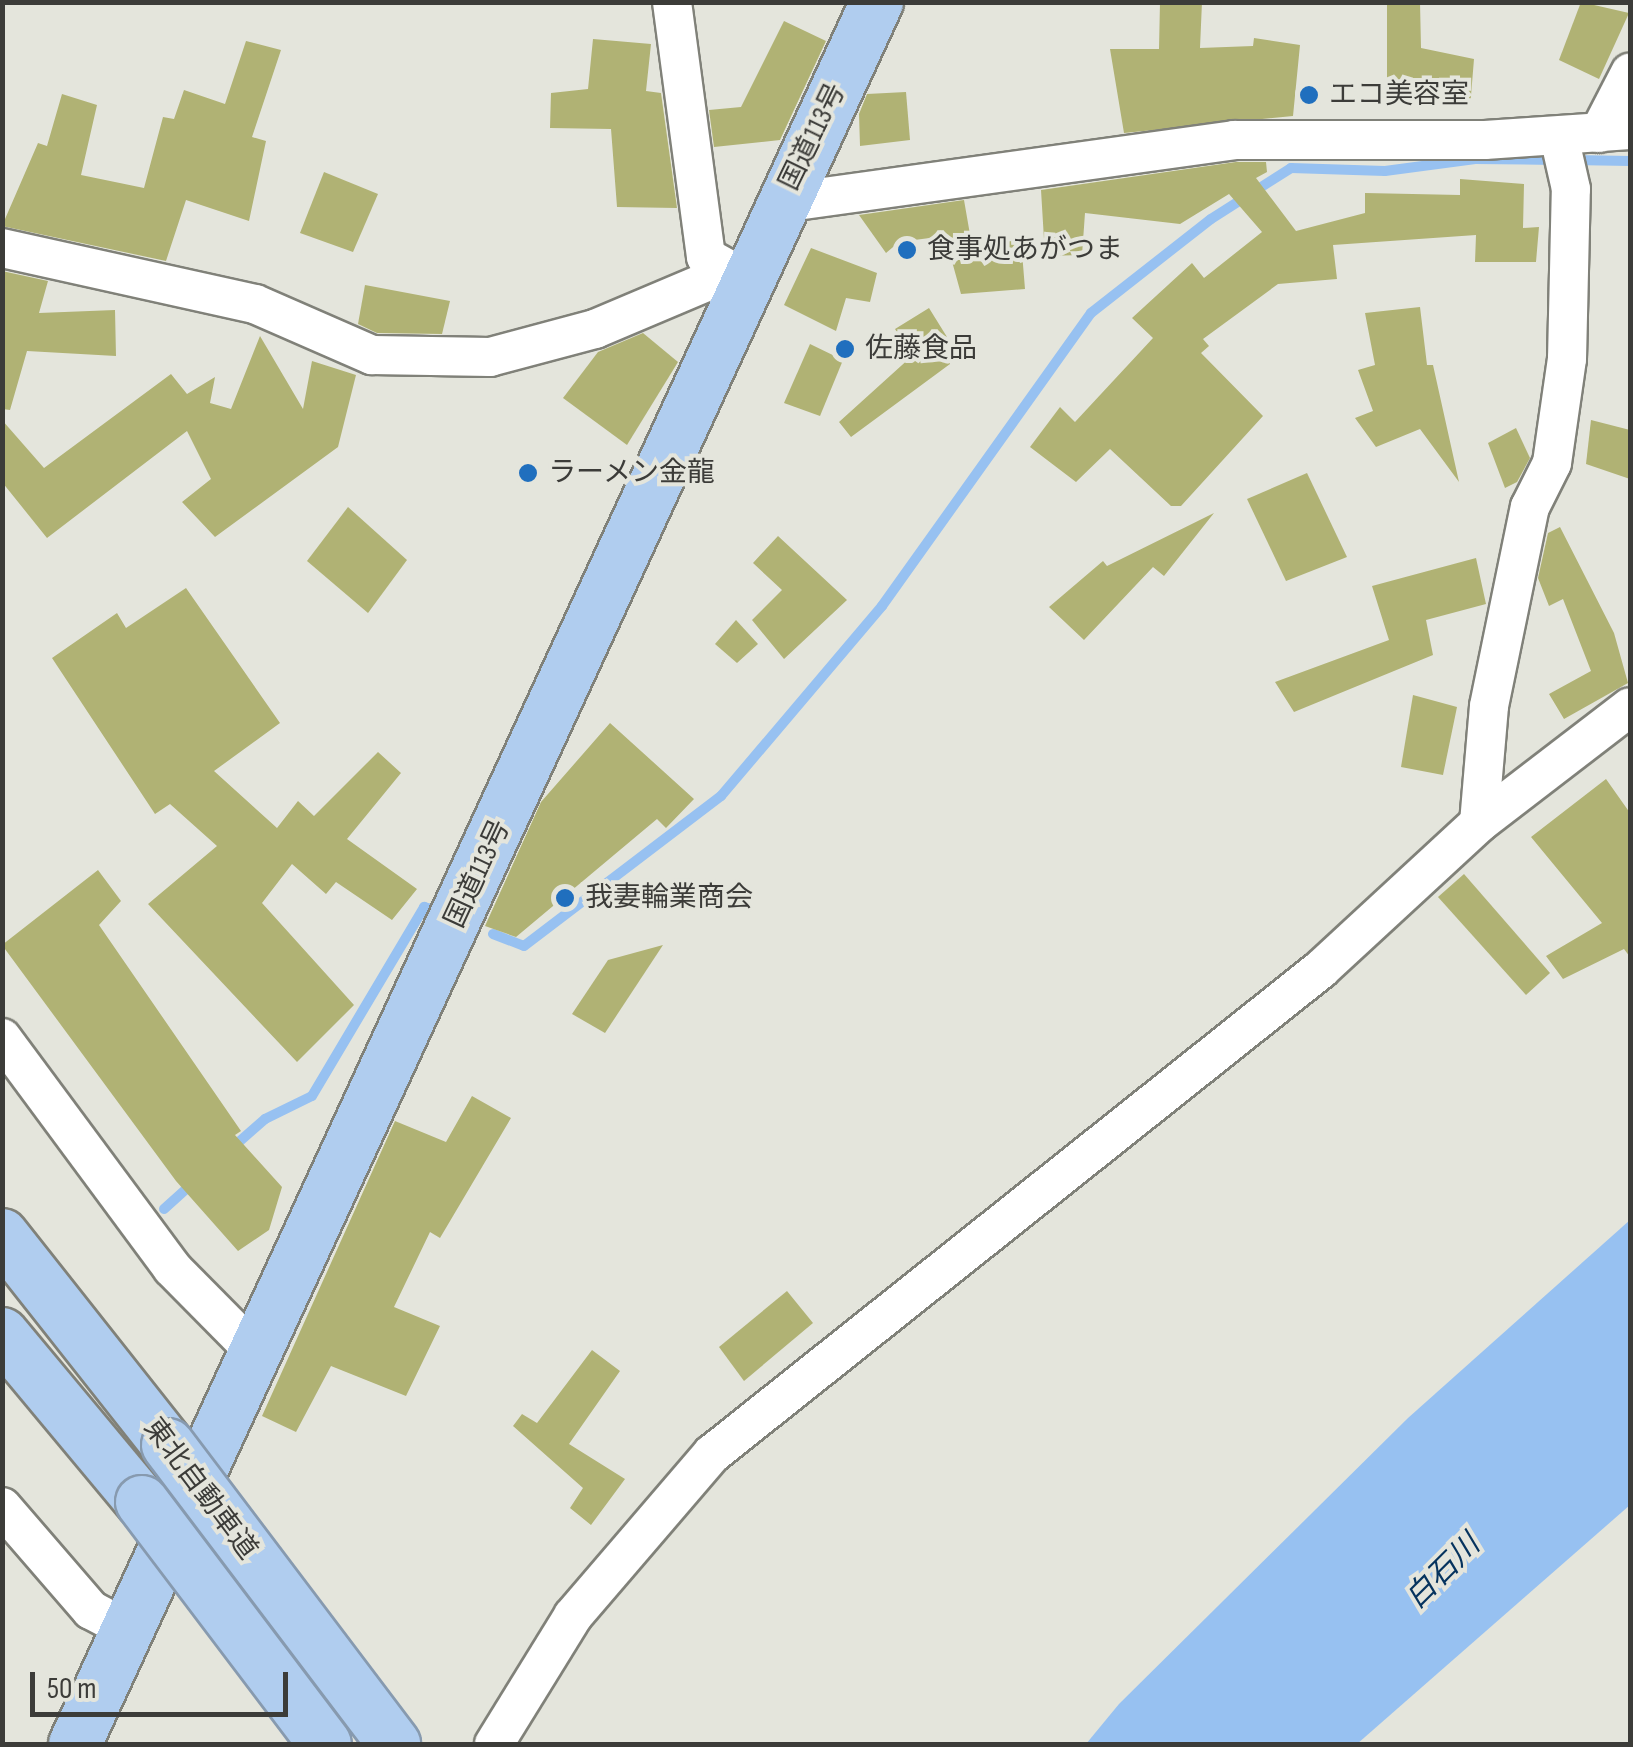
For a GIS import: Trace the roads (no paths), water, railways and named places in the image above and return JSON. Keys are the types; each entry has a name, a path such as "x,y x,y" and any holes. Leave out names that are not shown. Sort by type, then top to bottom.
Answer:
{"highway":[{"name":"国道113号","path":"75,1744 753,283 781,204 877,2"},
{"name":"東北自動車道","path":"2,1235 168,1445 394,1744"},
{"name":"東北自動車道","path":"2,1334 142,1502 325,1744"}],"street":[{"path":"672,2 706,257 753,283"},
{"path":"781,204 1234,140 1565,157 1615,132 1630,73"},
{"path":"1479,823 1489,706 1530,506 1552,463 1567,359 1565,157"},
{"path":"2,248 255,304 372,355 490,357 595,328 716,278 753,283"},
{"path":"494,1744 573,1616 712,1454 1321,970 1479,823 1630,707"},
{"path":"2,1038 172,1268 254,1352"},
{"path":"2,1507 91,1610 129,1630"}],"water":[{"name":"白石川","path":"1630,1220 1630,1505 1357,1744 1086,1744 1119,1704 1408,1418"}],"waterway":[{"path":"493,934 524,946 721,796 882,606 1091,313 1211,219 1291,168 1385,171 1475,159 1555,160"},
{"path":"1572,160 1630,161"},
{"path":"232,1148 265,1119 312,1096 424,907 431,909"},
{"path":"164,1209 193,1183"}],"place":[{"name":"エコ美容室","path":"1309,95"},
{"name":"食事処あがつま","path":"907,250"},
{"name":"佐藤食品","path":"845,349"},
{"name":"ラーメン金龍","path":"528,473"},
{"name":"我妻輪業商会","path":"565,898"}]}
